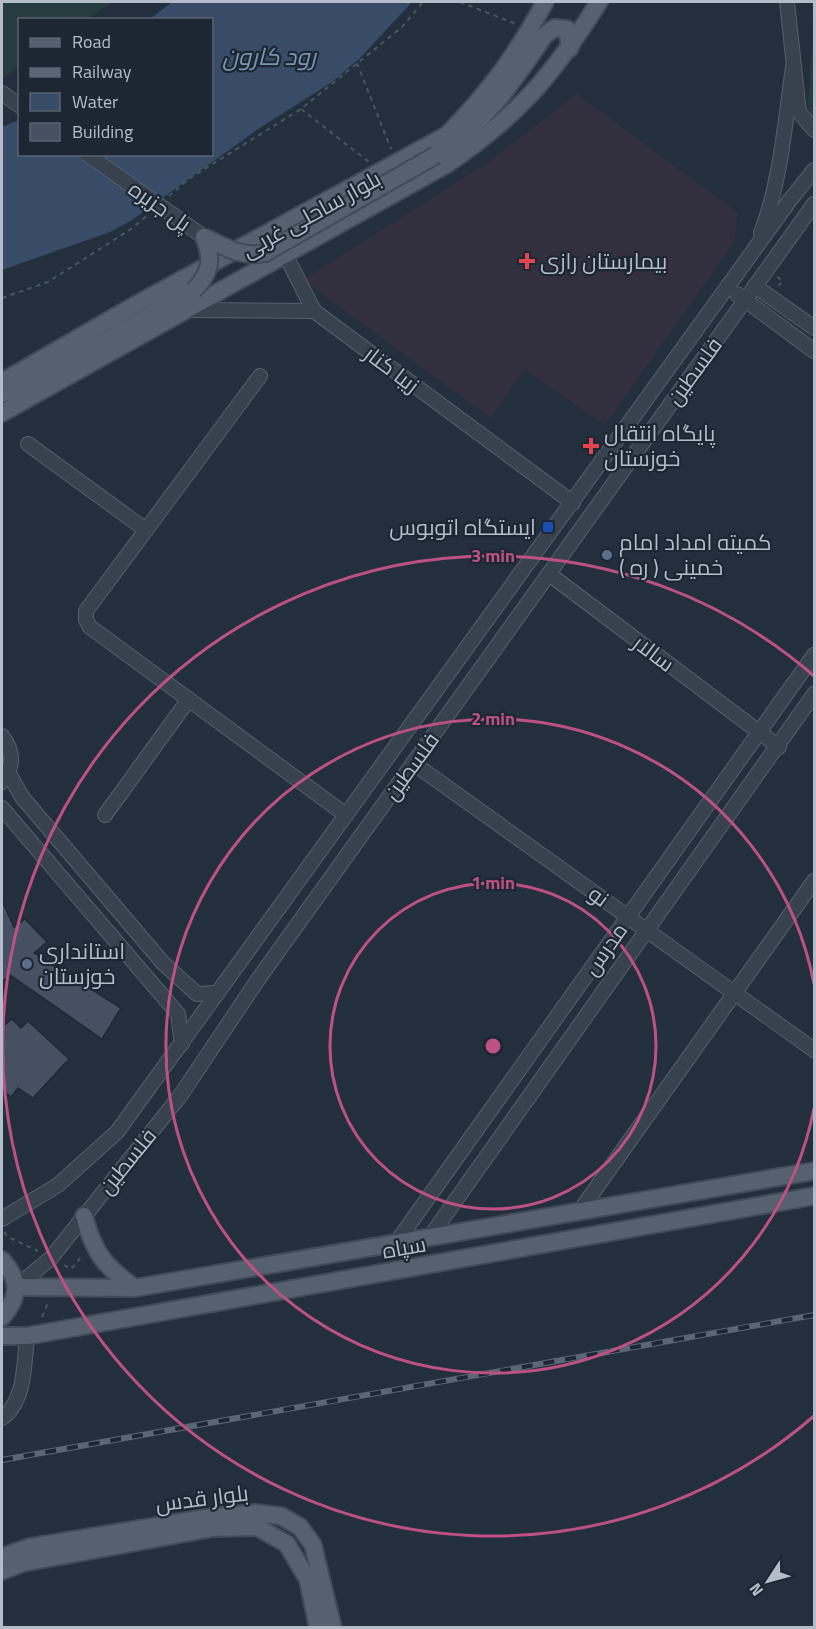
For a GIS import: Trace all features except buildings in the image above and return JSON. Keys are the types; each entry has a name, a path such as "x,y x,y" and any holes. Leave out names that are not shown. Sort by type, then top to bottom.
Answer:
{"main road":[{"name":"بلوار ساحلی غربی","path":"2,382 139,303 447,135 500,77 546,2"},
{"name":"بلوار ساحلی غربی","path":"2,413 447,164 488,136 525,103 570,48 599,2"},
{"path":"204,237 239,254 252,256 265,253 436,156 467,134 494,106 544,36 554,28 567,29 570,48"},
{"path":"500,77 530,56"},
{"path":"436,156 447,135"},
{"path":"2,394 30,384 194,291 205,280 210,266 210,250 204,237"},
{"name":"سپاه","path":"16,1287 135,1288 814,1171"},
{"name":"سپاه","path":"2,1336 27,1336 814,1196"},
{"path":"84,1216 92,1245 110,1270 135,1288"},
{"path":"2,1260 12,1272 16,1287 13,1304 2,1317"},
{"name":"بلوار قدس","path":"2,1557 30,1547 211,1517 255,1513 281,1516 300,1527 313,1545 333,1628"},
{"name":"بلوار قدس","path":"2,1571 23,1563 213,1528 256,1527 287,1544 308,1580 318,1628"}],"street":[{"path":"787,2 799,112 814,130"},
{"path":"753,254 769,213 782,146 793,67"},
{"path":"2,93 18,105"},
{"name":"پل جزیره","path":"90,156 204,237"},
{"name":"فلسطین","path":"2,1220 58,1185 117,1132 729,288 790,200 814,170"},
{"name":"فلسطین","path":"16,1287 51,1258 180,1096 300,921 814,204"},
{"path":"185,310 314,311 285,254"},
{"path":"755,286 814,328"},
{"path":"729,288 814,351"},
{"name":"زیبا کنار","path":"314,311 573,503"},
{"path":"260,376 86,611 86,620 90,627 346,815"},
{"path":"28,444 146,530"},
{"name":"سالار","path":"549,574 779,747"},
{"name":"مدرس","path":"396,1244 814,655"},
{"name":"مدرس","path":"429,1238 646,930 779,747 814,694"},
{"path":"105,815 189,699"},
{"path":"2,736 11,752 5,777 167,966 197,993 217,993"},
{"name":"نو","path":"413,763 814,1050"},
{"path":"2,808 178,1014 182,1044"},
{"path":"579,1212 814,881"},
{"path":"280,906 300,921"},
{"path":"152,983 167,966"},
{"path":"2,1418 8,1413 18,1396 27,1336"}],"path":[{"path":"165,200 190,178 301,109 402,27 423,2"},
{"path":"460,2 530,30"},
{"path":"357,63 392,152"},
{"path":"301,109 381,171"},
{"path":"2,298 48,282 131,229 156,207"}],"shaded area":[{"name":"بیمارستان رازی","path":"577,94 738,213 734,242 605,425 524,369 491,418 303,280 487,163"}],"green space":[{"path":"2,2 113,2 88,18 18,18 18,67 2,78"},
{"path":"812,2 814,2 814,118 811,115 808,101 813,37"}],"water":[{"name":"رود کارون","path":"172,2 412,2 360,58 332,82 258,129 132,220 110,232 2,270 2,127 18,120 18,156 213,156 213,18 151,18"}],"railway":[{"path":"2,1460 814,1315"}],"place":[{"name":"بیمارستان رازی","path":"527,261"},
{"name":"پایگاه انتقال خوزستان","path":"591,446"},
{"name":"ایستگاه اتوبوس","path":"548,527"},
{"name":"کمیته امداد امام خمینی ( ره )","path":"607,555"},
{"name":"استانداری خوزستان","path":"27,964"}]}
